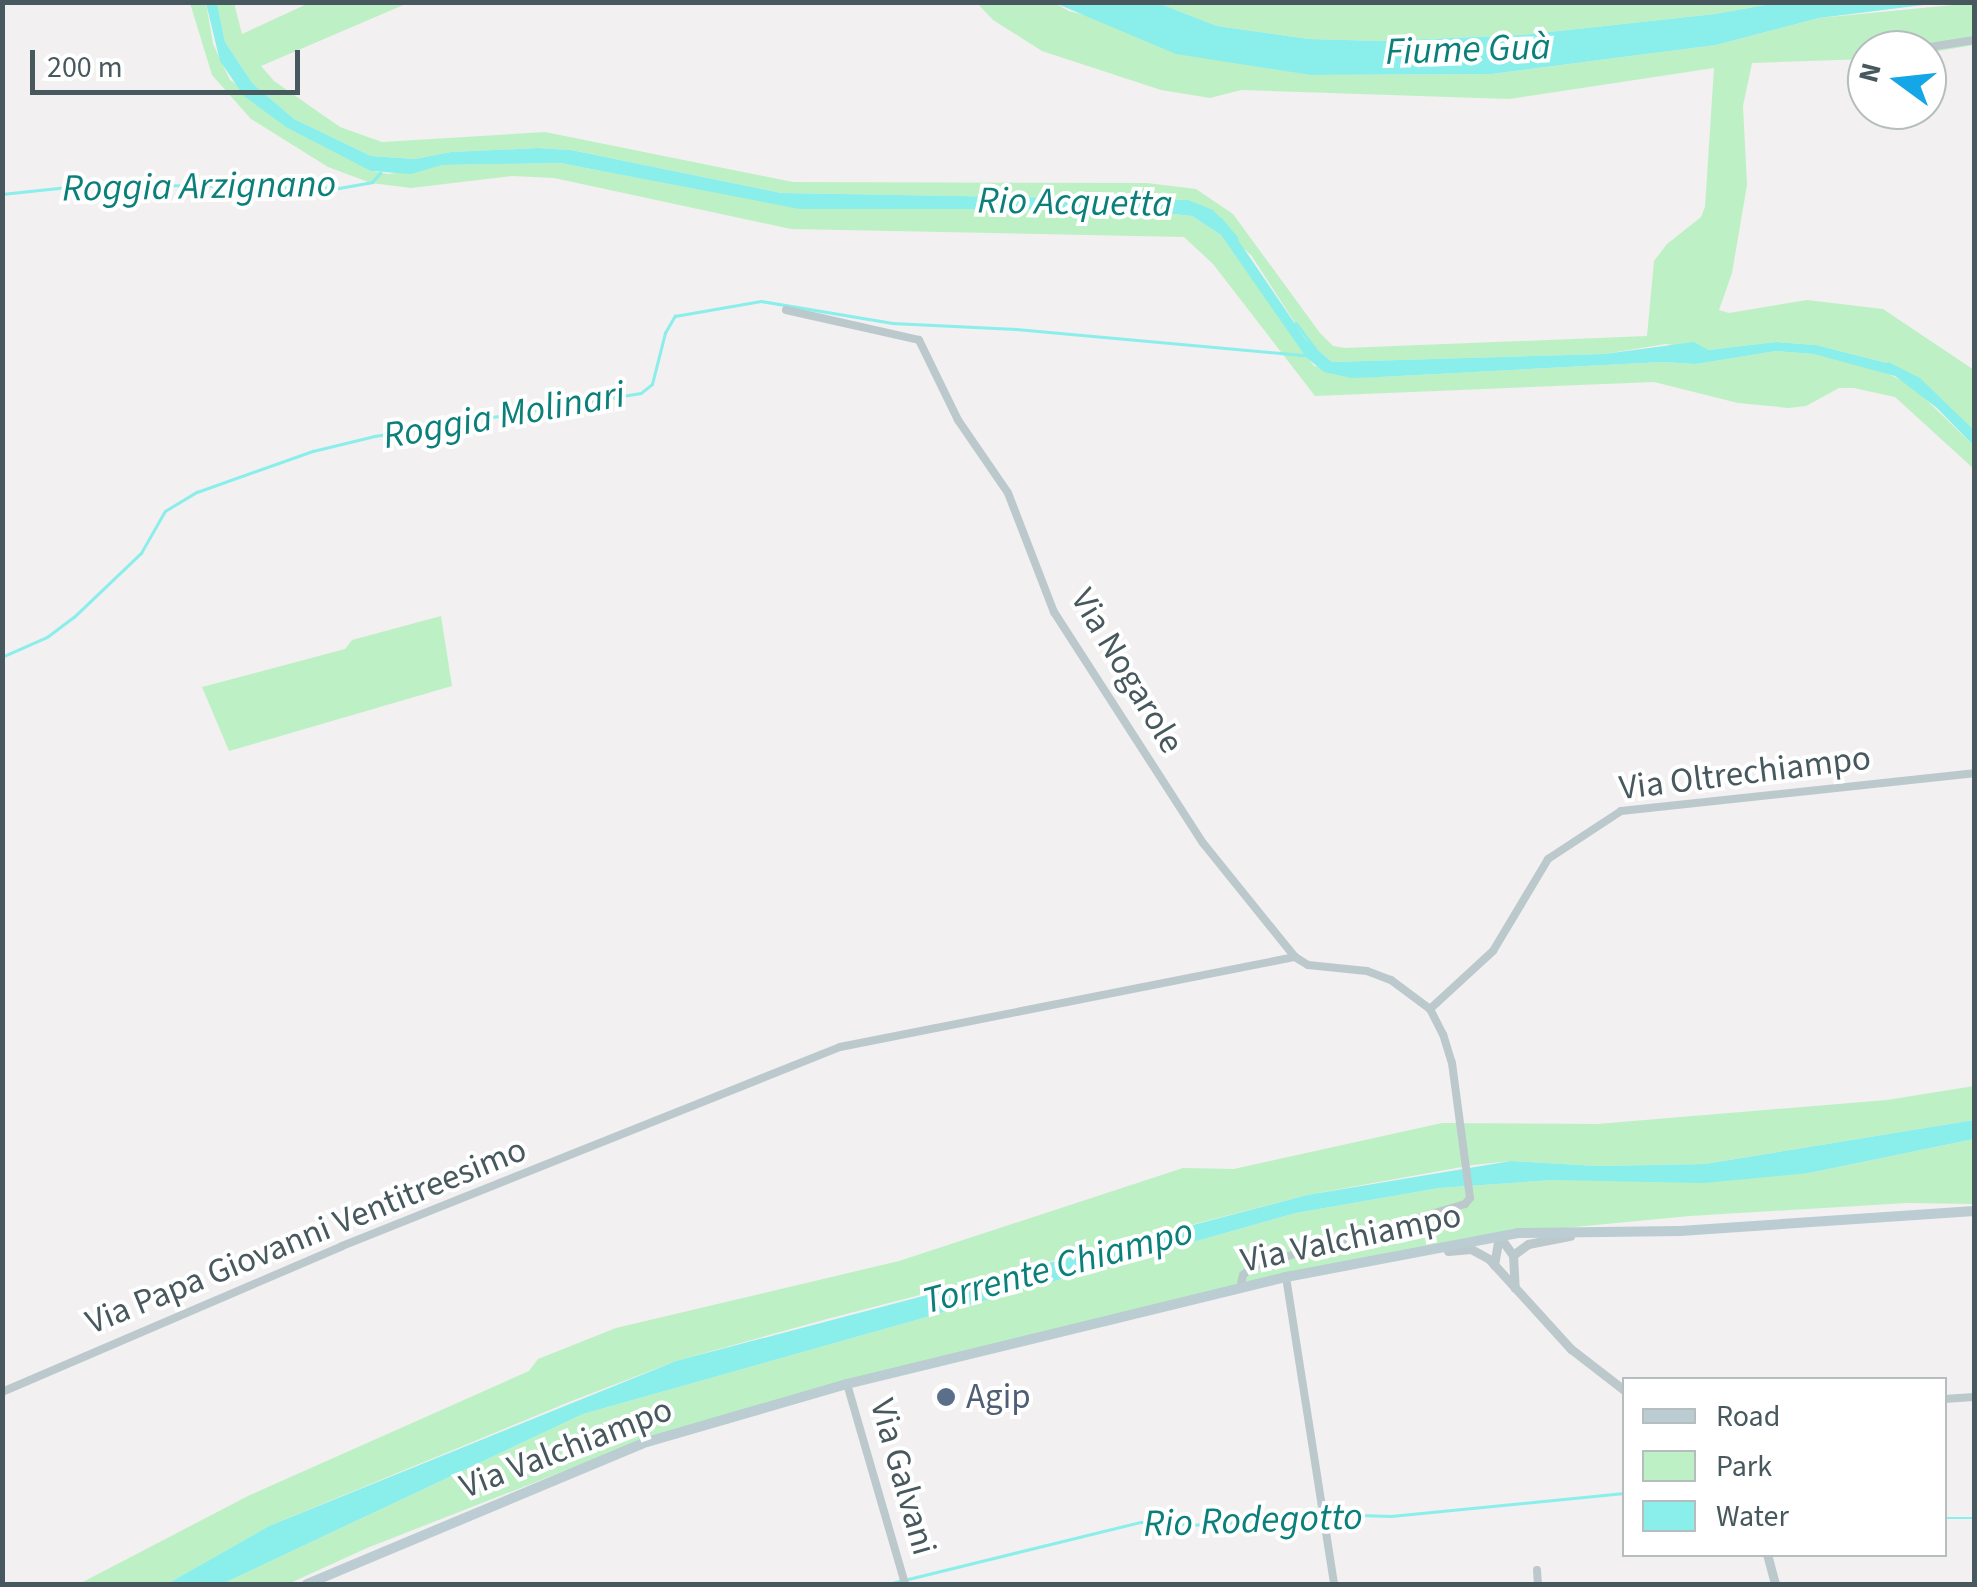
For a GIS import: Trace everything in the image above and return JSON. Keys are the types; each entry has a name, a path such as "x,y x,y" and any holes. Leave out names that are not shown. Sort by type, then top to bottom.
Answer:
{"main road":[{"name":"Via Valchiampo","path":"307,1584 618,1451 847,1384 1286,1277 1499,1236 1680,1231 1974,1211"}],"street":[{"path":"1947,44 1974,40"},
{"name":"Via Nogarole","path":"786,310 919,340 958,420 1008,493 1054,612 1179,810 1295,957"},
{"name":"Via Oltrechiampo","path":"1430,1009 1493,951 1548,860 1621,811 1974,773"},
{"path":"1240,1289 1243,1276 1254,1266 1465,1204 1470,1198 1452,1063 1430,1009 1411,991 1379,975 1308,965 1295,957"},
{"name":"Via Papa Giovanni Ventitreesimo","path":"2,1392 342,1246 631,1134 840,1047 1295,957"},
{"path":"1513,1256 1528,1244 1592,1232"},
{"path":"1499,1236 1513,1256 1515,1288"},
{"path":"1494,1266 1499,1236"},
{"path":"1408,1252 1470,1249 1494,1266 1571,1349 1622,1388"},
{"path":"1286,1277 1334,1584"},
{"name":"Via Galvani","path":"847,1384 905,1584"},
{"path":"1947,1399 1974,1397"},
{"path":"1767,1557 1776,1584"},
{"path":"1537,1570 1538,1584"}],"green space":[{"path":"190,3 206,3 213,44 230,80 371,171 389,174 442,165 560,163 756,200 879,208 1125,209 1192,216 1221,235 1314,366 1380,377 1662,362 1696,364 1776,351 1815,354 1885,372 1912,386 1974,446 1974,469 1895,397 1854,388 1839,388 1806,406 1789,408 1738,403 1654,382 1315,396 1213,264 1184,237 791,229 554,178 512,176 411,188 371,183 328,167 251,119 212,75"},
{"path":"217,3 234,3 242,34 309,3 408,3 261,66 274,81 340,127 382,142 545,132 793,182 1147,183 1196,189 1233,214 1320,333 1333,346 1345,348 1647,336 1654,261 1667,244 1701,217 1705,207 1714,68 1509,99 1241,90 1210,98 1161,90 1042,51 993,20 977,3 1055,3 1069,11 1311,75 1492,74 1716,45 1819,18 1974,3 1974,45 1947,50 1947,30 1847,30 1847,60 1752,63 1743,106 1747,185 1732,273 1719,310 1729,313 1807,300 1883,309 1974,370 1974,433 1918,379 1887,363 1816,345 1776,342 1708,350 1666,344 1604,354 1332,362 1306,340 1251,255 1188,200 781,193 571,150 538,148 451,152 415,159 371,156 294,119 253,84 225,42"},
{"path":"1158,3 1776,3 1715,14 1521,35 1381,41 1309,39 1217,26"},
{"path":"441,616 452,686 229,751 202,687 345,649 352,640"},
{"path":"1974,1086 1974,1120 1705,1164 1598,1166 1511,1161 1473,1165 1307,1195 827,1319 676,1361 569,1402 269,1526 167,1584 79,1584 248,1496 529,1371 538,1359 616,1328 899,1261 1183,1168 1234,1169 1442,1123 1597,1124 1887,1100"},
{"path":"1974,1139 1974,1204 1907,1203 1690,1216 1470,1237 875,1378 610,1453 367,1548 288,1584 222,1584 583,1414 1296,1213 1439,1188 1554,1180 1809,1173"}],"water":[{"path":"206,3 217,3 225,42 253,84 294,119 371,156 415,159 451,152 538,148 571,150 781,193 1188,200 1213,210 1232,231 1306,340 1332,362 1604,354 1694,342 1708,350 1776,342 1816,345 1887,363 1918,379 1974,433 1974,446 1937,408 1895,376 1814,354 1776,351 1696,364 1662,362 1380,377 1352,378 1324,372 1306,357 1221,235 1192,216 1125,209 800,209 560,163 442,165 411,174 371,171 286,127 244,96 220,61"},
{"name":"Fiume Guà","path":"1055,3 1158,3 1217,26 1309,39 1381,41 1521,35 1715,14 1776,3 1939,3 1819,18 1716,45 1492,74 1311,75 1176,54"},
{"name":"Torrente Chiampo","path":"1974,1120 1974,1139 1809,1173 1704,1183 1554,1180 1439,1188 1296,1213 583,1414 222,1584 167,1584 269,1526 676,1361 1307,1195 1511,1161 1598,1166 1705,1164"}],"waterway":[{"name":"Roggia Arzignano","path":"2,194 95,184 339,188 372,182 380,173"},
{"name":"Rio Acquetta","path":"1220,218 1237,238"},
{"name":"Roggia Molinari","path":"2,657 47,637 74,617 141,553 165,511 197,492 313,451 375,436 641,393 652,384 665,333 675,316 761,301 892,323 1016,329 1304,355"},
{"name":"Rio Acquetta","path":"1296,323 1318,352"},
{"name":"Rio Acquetta","path":"1888,363 1919,379 1974,432"},
{"name":"Rio Rodegotto","path":"1326,1514 1391,1516 1622,1493"},
{"name":"Rio Rodegotto","path":"888,1584 1141,1522 1206,1525 1318,1514"},
{"name":"Rio Rodegotto","path":"1947,1518 1974,1518"}],"place":[{"name":"Agip","path":"946,1397"}]}
